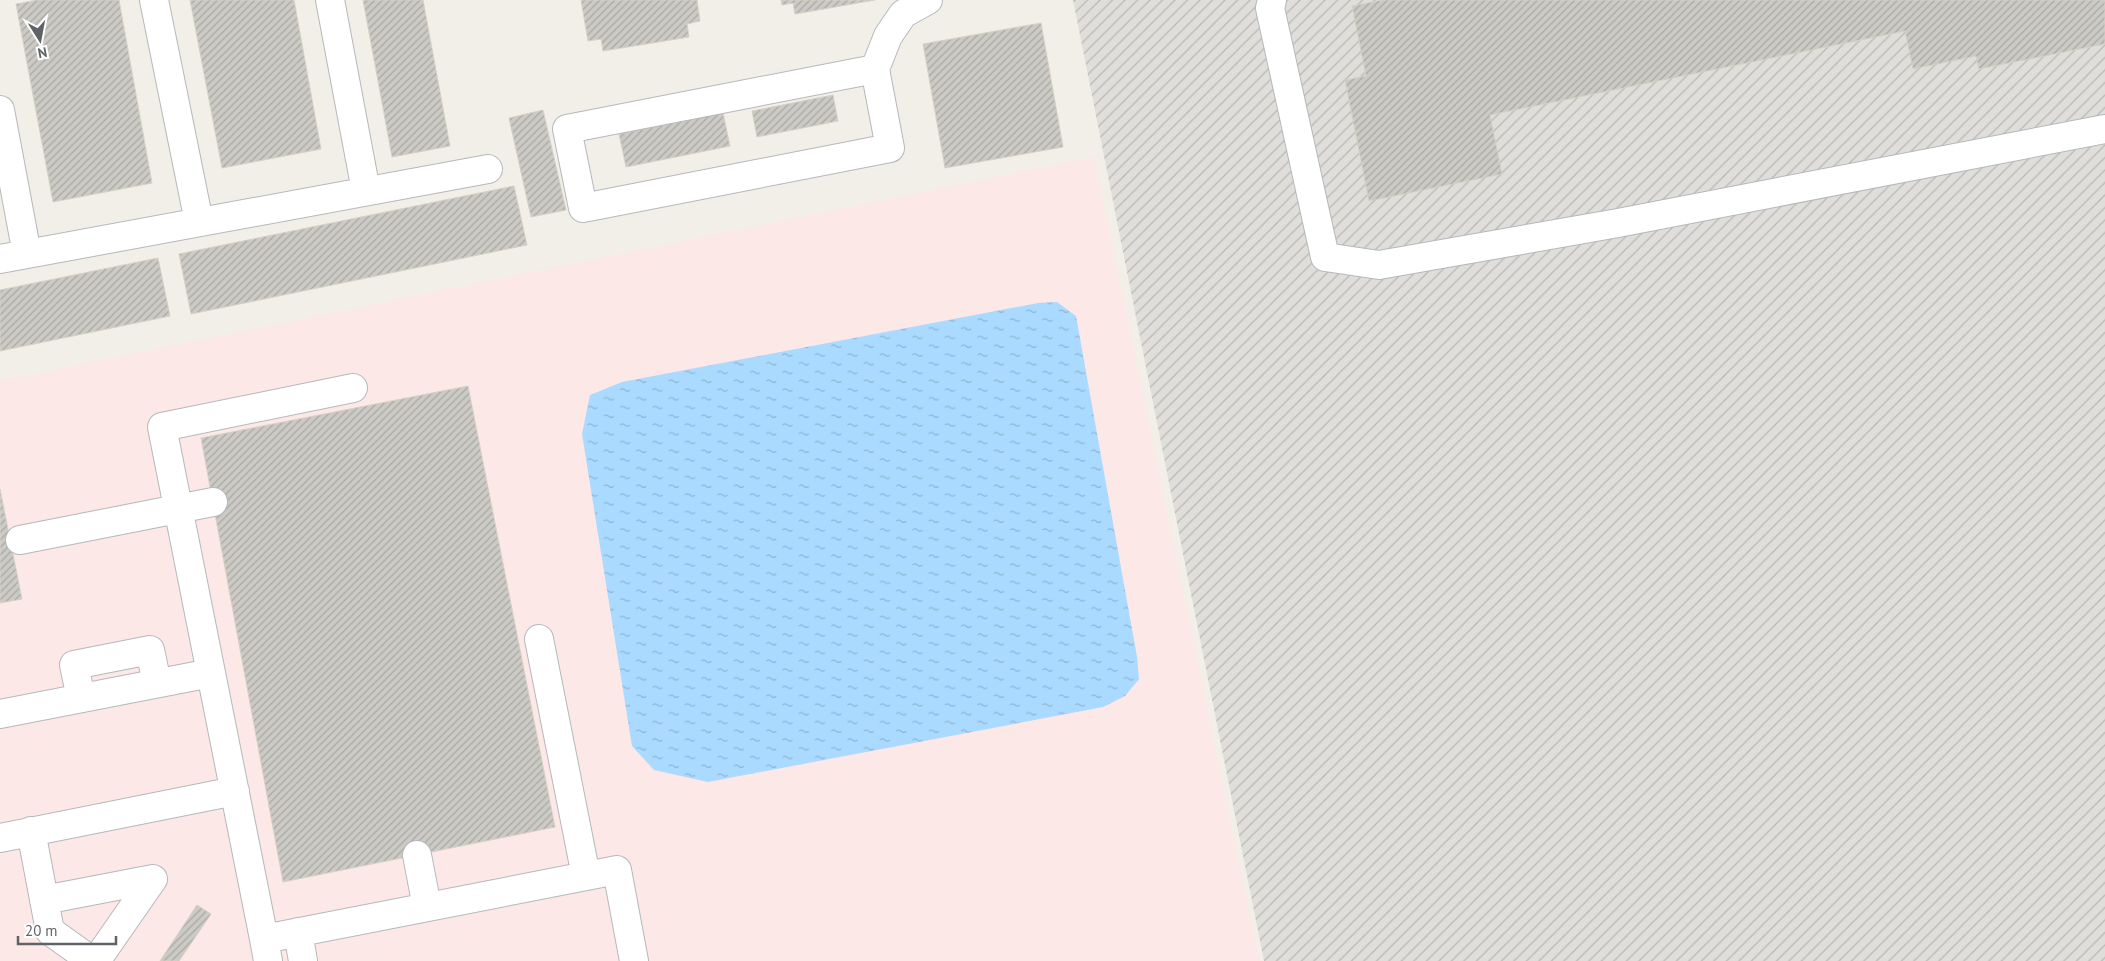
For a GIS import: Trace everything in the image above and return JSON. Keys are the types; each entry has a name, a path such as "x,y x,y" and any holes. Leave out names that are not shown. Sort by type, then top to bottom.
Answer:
{"lane":[{"path":"154,0 199,222"},
{"path":"330,0 366,191"},
{"path":"875,69 567,129 583,208 890,148 875,69 888,36 903,14 928,0"},
{"path":"1272,0 1270,8 1325,257 1378,264 1618,223 2105,129"},
{"path":"0,110 27,254"},
{"path":"0,259 488,169"},
{"path":"353,388 162,427 266,950 298,932 616,870 634,961"},
{"path":"20,540 213,502"},
{"path":"539,639 586,876"},
{"path":"0,714 211,673"},
{"path":"0,838 235,791"},
{"path":"31,831 50,931 92,961"},
{"path":"416,855 427,907"},
{"path":"44,900 153,879 96,961"},
{"path":"298,932 303,961"}],"shaded area":[{"path":"1073,0 2105,0 2105,961 1264,961"},
{"path":"1094,157 1259,961 0,961 0,381"}],"water":[{"path":"1057,302 1076,316 1137,657 1139,679 1125,696 1103,707 708,782 654,770 632,746 582,434 590,395 622,382 1038,303"}],"building":[{"path":"37,0 119,0 152,183 53,202 16,4"},
{"path":"190,0 294,0 321,149 222,168"},
{"path":"363,0 423,0 450,146 392,157"},
{"path":"581,0 697,0 700,21 687,24 689,37 603,51 601,39 588,41"},
{"path":"781,0 875,0 795,14 793,3 782,5"},
{"path":"1382,0 2105,0 2105,44 1979,69 1976,56 1913,69 1905,31 1490,115 1502,174 1369,201 1345,80 1366,76 1352,6"},
{"path":"1041,23 1063,147 945,168 923,44"},
{"path":"833,95 838,121 757,137 752,111"},
{"path":"543,110 566,210 531,217 509,118"},
{"path":"723,113 730,146 626,167 619,134"},
{"path":"514,186 527,245 191,314 179,254"},
{"path":"158,258 170,316 0,351 0,290"},
{"path":"468,386 555,827 283,882 201,438"},
{"path":"0,489 22,599 0,603"},
{"path":"197,905 211,914 179,961 160,961"}]}
